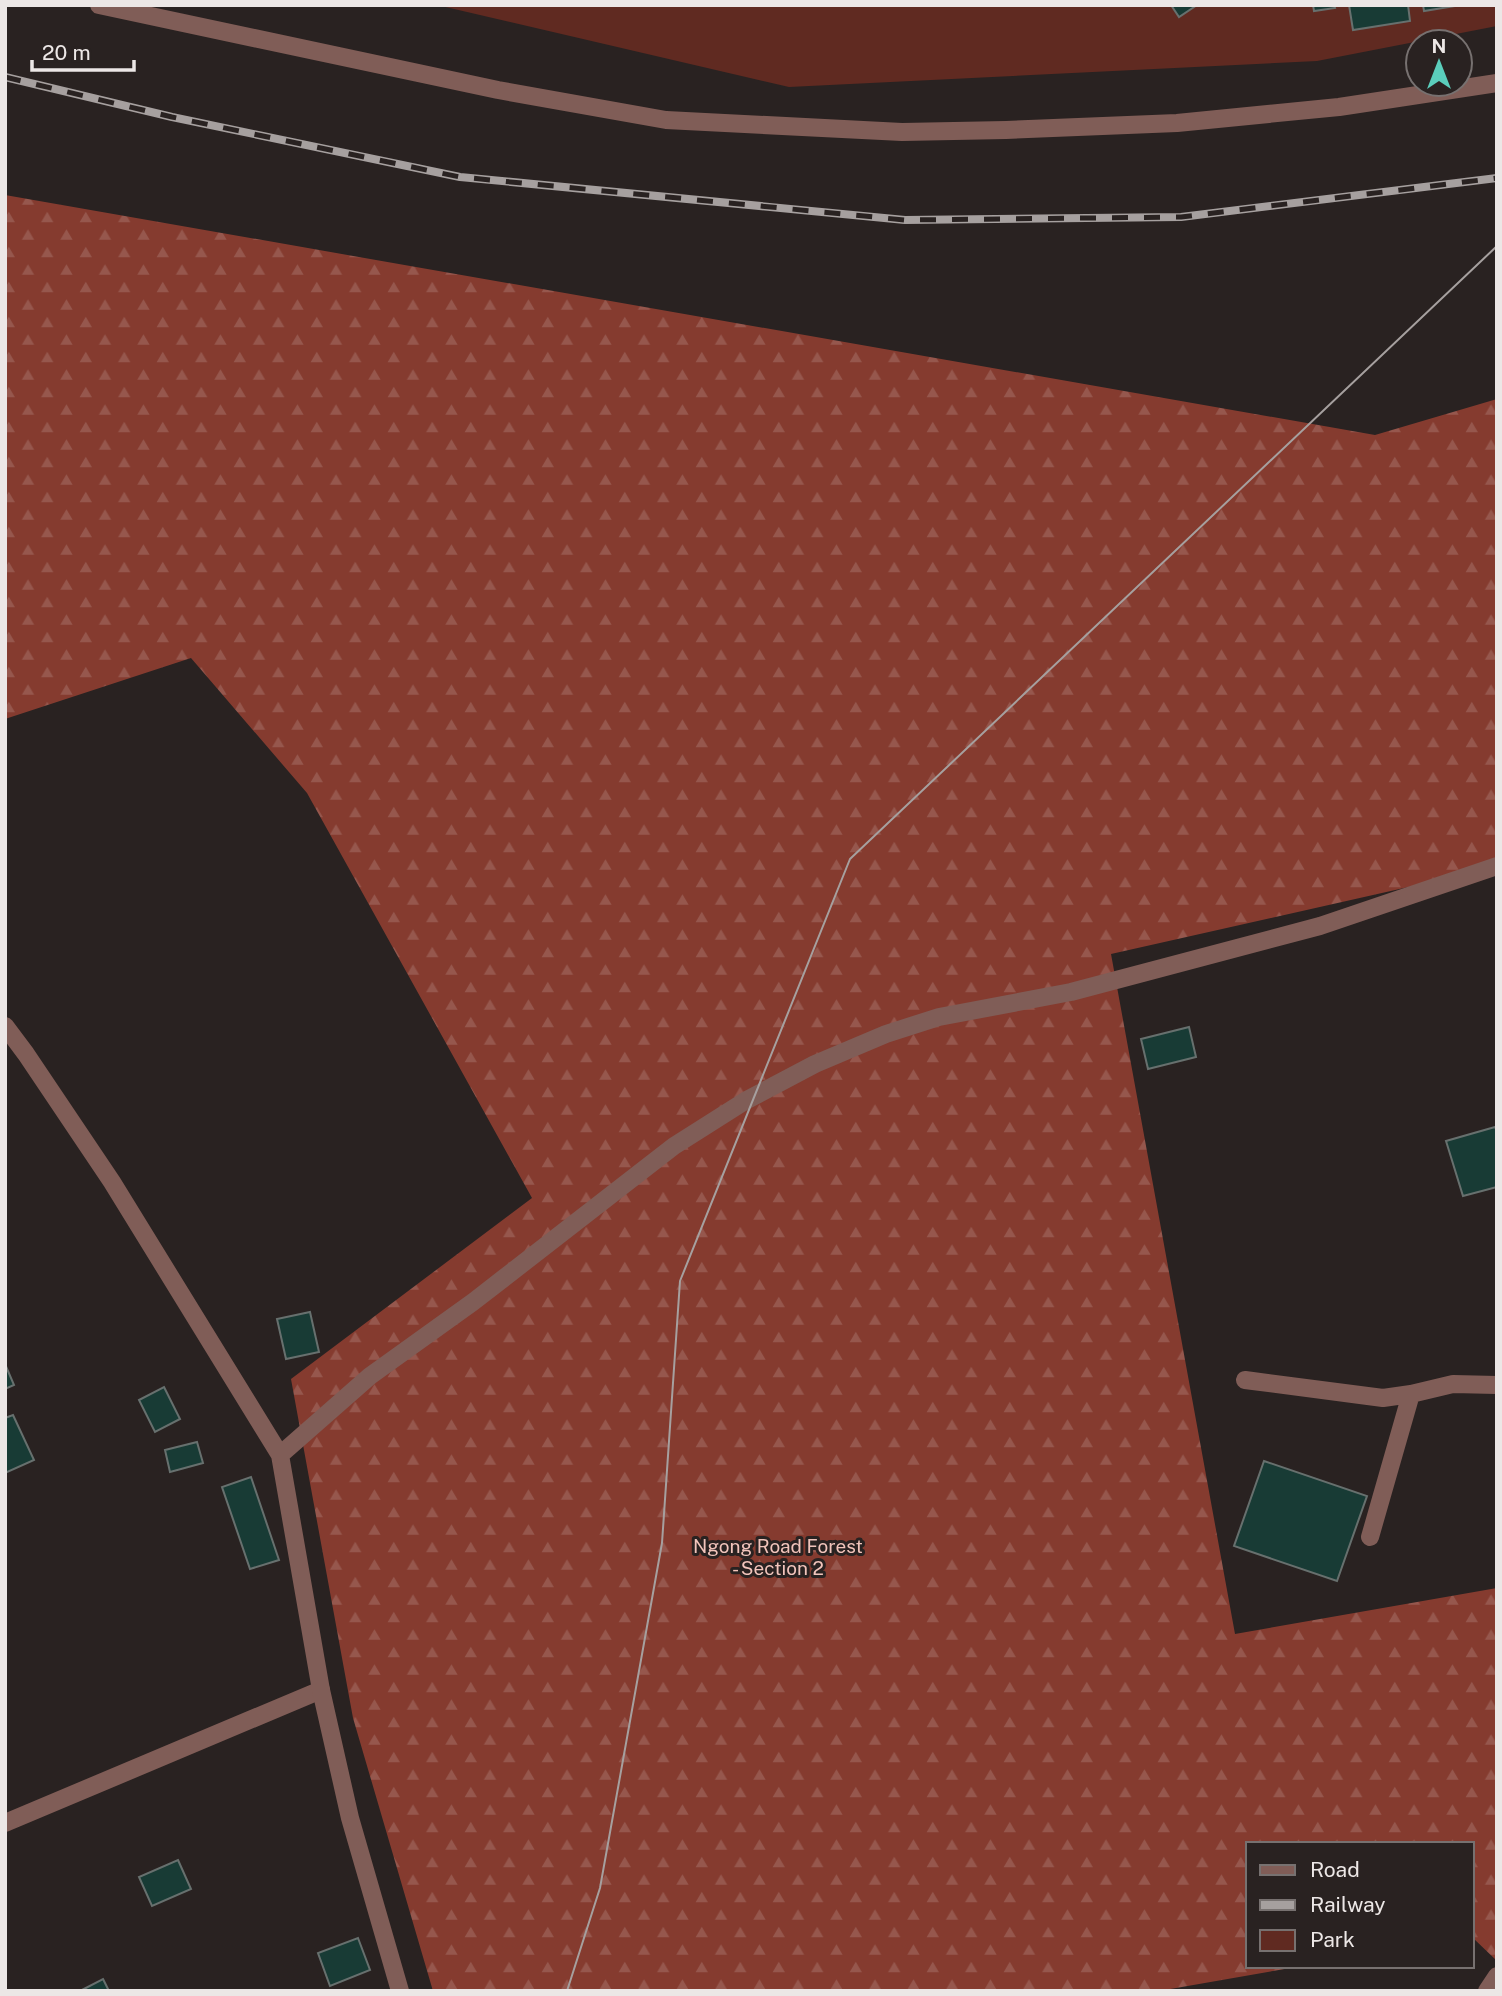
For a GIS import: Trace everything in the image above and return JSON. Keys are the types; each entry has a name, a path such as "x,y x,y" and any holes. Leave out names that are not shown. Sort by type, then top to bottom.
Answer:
{"street":[{"path":"99,5 498,90 666,120 902,132 1164,123 1339,107 1497,83"},
{"path":"281,1455 370,1376 473,1302 674,1146 745,1101 815,1064 886,1034 939,1017 1071,992 1320,926 1497,866"},
{"path":"5,1026 112,1182 281,1455 321,1690 350,1818 400,1991"},
{"path":"1245,1380 1383,1398 1453,1384 1497,1385"},
{"path":"1370,1537 1411,1394"},
{"path":"5,1823 321,1690"},
{"path":"1487,1991 1497,1976"}],"green space":[{"path":"437,5 1497,5 1497,26 1474,30 1474,28 1404,28 1404,44 1317,61 789,87"},
{"name":"Ngong Road Forest - Section 2","path":"5,195 1375,435 1497,399 1497,867 1111,954 1235,1634 1497,1588 1497,1961 1474,1939 1474,1842 1246,1842 1246,1968 1291,1968 1159,1991 433,1991 353,1718 291,1379 532,1198 307,793 191,658 5,719"}],"building":[{"path":"1171,5 1197,5 1179,17"},
{"path":"1313,5 1334,5 1335,8 1314,11"},
{"path":"1349,5 1408,5 1410,21 1353,30"},
{"path":"1423,5 1461,5 1424,11"},
{"path":"1189,1027 1196,1057 1148,1069 1141,1039"},
{"path":"1495,1127 1497,1187 1463,1196 1446,1141"},
{"path":"310,1312 319,1352 286,1359 277,1319"},
{"path":"5,1364 14,1385 5,1389"},
{"path":"164,1387 180,1419 155,1432 139,1400"},
{"path":"13,1415 34,1460 5,1473 5,1418"},
{"path":"197,1442 203,1463 170,1472 165,1450"},
{"path":"1264,1461 1367,1496 1337,1581 1234,1546"},
{"path":"251,1477 279,1560 250,1569 222,1487"},
{"path":"178,1860 191,1889 152,1906 139,1877"},
{"path":"358,1938 370,1970 330,1986 318,1953"},
{"path":"103,1979 109,1991 80,1991"}],"tram line":[{"path":"567,1991 600,1888 662,1543 680,1281 850,859 1497,246"}],"railway":[{"path":"5,77 172,117 460,177 905,220 1181,217 1497,178"}]}
